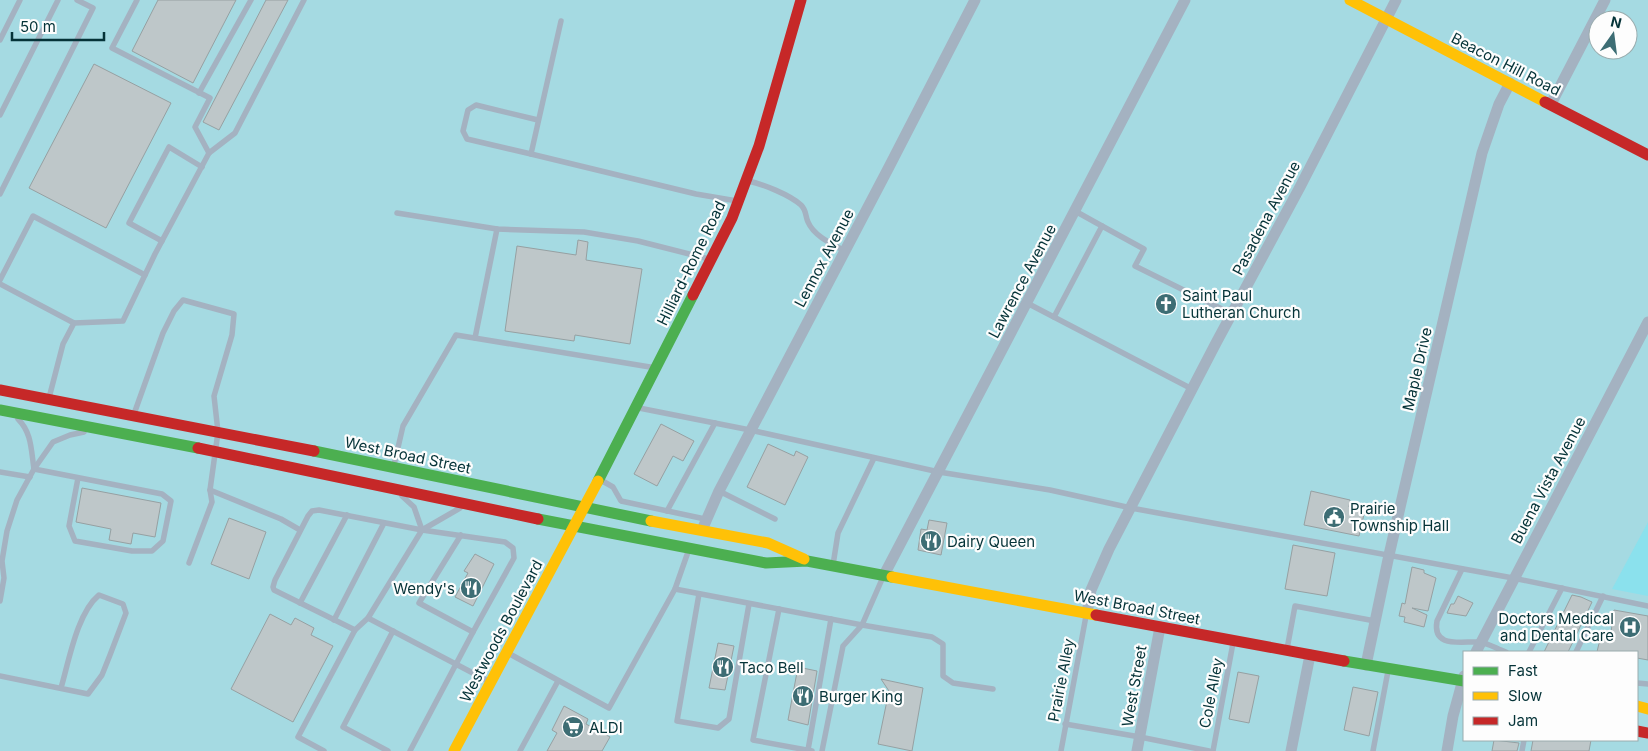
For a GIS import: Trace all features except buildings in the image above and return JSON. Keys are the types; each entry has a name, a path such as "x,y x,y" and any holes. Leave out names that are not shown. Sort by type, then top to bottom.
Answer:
{"main road":[{"name":"Hilliard-Rome Road","path":"575,526 732,218 759,146 801,0"},
{"name":"Beacon Hill Road","path":"1350,0 1648,155"},
{"name":"West Broad Street","path":"0,390 394,467 584,508 703,524 768,543 806,561"},
{"name":"West Broad Street","path":"6,411 215,451 466,505 689,549 766,562 806,561 1286,651 1463,681"},
{"name":"Westwoods Boulevard","path":"454,751 575,526"}],"street":[{"name":"Lennox Avenue","path":"703,524 750,430 975,0"},
{"name":"Lawrence Avenue","path":"884,575 1185,0"},
{"name":"Pasadena Avenue","path":"1087,613 1091,590 1109,549 1396,0"},
{"path":"1550,104 1605,0"},
{"name":"Maple Drive","path":"1366,665 1389,555 1482,153 1499,104 1510,83"},
{"name":"Buena Vista Avenue","path":"1478,647 1648,322"},
{"name":"West Street","path":"1137,751 1160,627"},
{"path":"1291,751 1310,655"},
{"path":"1447,751 1463,685"}],"lane":[{"path":"0,40 20,0"},
{"path":"0,115 58,0"},
{"path":"137,0 112,48 210,98 196,127 209,153"},
{"path":"199,93 251,0"},
{"path":"0,284 74,323 123,320 209,153 235,133 304,0"},
{"path":"0,194 93,8 79,1"},
{"path":"530,154 560,21"},
{"path":"538,120 476,105 468,110 463,131 467,139 696,194 738,202"},
{"path":"162,241 129,223 169,147 202,167"},
{"path":"746,181 773,189 800,204 806,211 808,222 812,228 820,236 845,251"},
{"path":"1075,211 1144,249 1135,266 1232,314"},
{"path":"397,213 497,229 584,232 638,241 711,259"},
{"path":"0,280 33,216 145,275"},
{"path":"1054,317 1102,226"},
{"path":"474,338 497,229"},
{"path":"133,416 164,333 174,311 182,300 234,314 232,335 214,396 218,432 210,490 212,502 189,563"},
{"path":"1027,303 1192,389"},
{"path":"44,418 63,344 74,323"},
{"path":"394,467 403,426 456,334 656,368"},
{"path":"637,407 938,472 1050,490 1130,508 1513,578 1648,606"},
{"path":"6,411 24,425 30,436 34,469"},
{"path":"667,511 715,423"},
{"path":"0,601 4,578 1,561 7,531 17,500 34,469 53,442 70,435 101,429"},
{"path":"833,566 838,533 874,458"},
{"path":"34,469 162,494 171,501 162,542 152,551 132,551 75,541 69,526 78,478"},
{"path":"0,472 30,477"},
{"path":"599,479 613,487 621,500 667,511 703,524"},
{"path":"394,489 414,507 422,530"},
{"path":"210,490 281,519 300,530"},
{"path":"719,491 775,519"},
{"path":"324,751 298,737 355,630 368,618 422,530 466,505"},
{"path":"355,630 274,590 273,587 300,530 312,511 319,510 422,530 505,542 513,548 514,558 410,751"},
{"path":"300,603 346,515"},
{"path":"334,620 384,523"},
{"path":"461,535 419,603 473,632"},
{"path":"506,652 609,708 675,590 689,549"},
{"path":"1462,569 1438,621 1436,629 1438,634 1442,639 1449,642 1500,651"},
{"path":"822,751 843,646 862,625 884,575"},
{"path":"1530,651 1562,588"},
{"path":"675,590 932,638 943,644 942,676 953,683 993,689"},
{"path":"700,594 677,721 718,728 729,719 749,604"},
{"path":"0,676 88,694 102,675 126,613 123,604 99,595 92,601 81,622 61,688"},
{"path":"1576,651 1603,596"},
{"path":"1286,651 1294,606 1375,621"},
{"path":"779,609 753,740 810,751 831,619"},
{"name":"Prairie Alley","path":"1060,751 1087,613"},
{"path":"368,618 490,682"},
{"path":"388,751 343,727 394,631"},
{"name":"Cole Alley","path":"1213,751 1233,640"},
{"path":"1374,751 1388,669"},
{"path":"520,751 558,681"},
{"path":"1066,724 1209,751"}],"shaded area":[{"path":"1648,522 1648,596 1612,589"}],"traffic: fast":[{"path":"598,481 693,295"},
{"path":"0,410 198,448"},
{"path":"314,451 651,521"},
{"path":"538,519 766,563 807,561 892,577"},
{"path":"1344,661 1463,681"}],"traffic: slow":[{"path":"1350,0 1545,102"},
{"path":"454,751 598,481"},
{"path":"651,521 768,543 804,559"},
{"path":"892,577 1096,615"},
{"path":"1638,706 1648,709"}],"traffic: jam":[{"path":"693,295 732,218 759,146 801,0"},
{"path":"1545,102 1648,155"},
{"path":"0,390 314,451"},
{"path":"198,448 538,519"},
{"path":"1096,615 1344,661"},
{"path":"1638,731 1648,733"}],"place":[{"name":"Saint Paul Lutheran Church","path":"1166,304"},
{"name":"Prairie Township Hall","path":"1334,517"},
{"name":"Dairy Queen","path":"931,541"},
{"name":"Wendy's","path":"471,588"},
{"name":"Doctors Medical and Dental Care","path":"1630,627"},
{"name":"Taco Bell","path":"723,667"},
{"name":"Burger King","path":"803,696"},
{"name":"ALDI","path":"573,727"}]}
